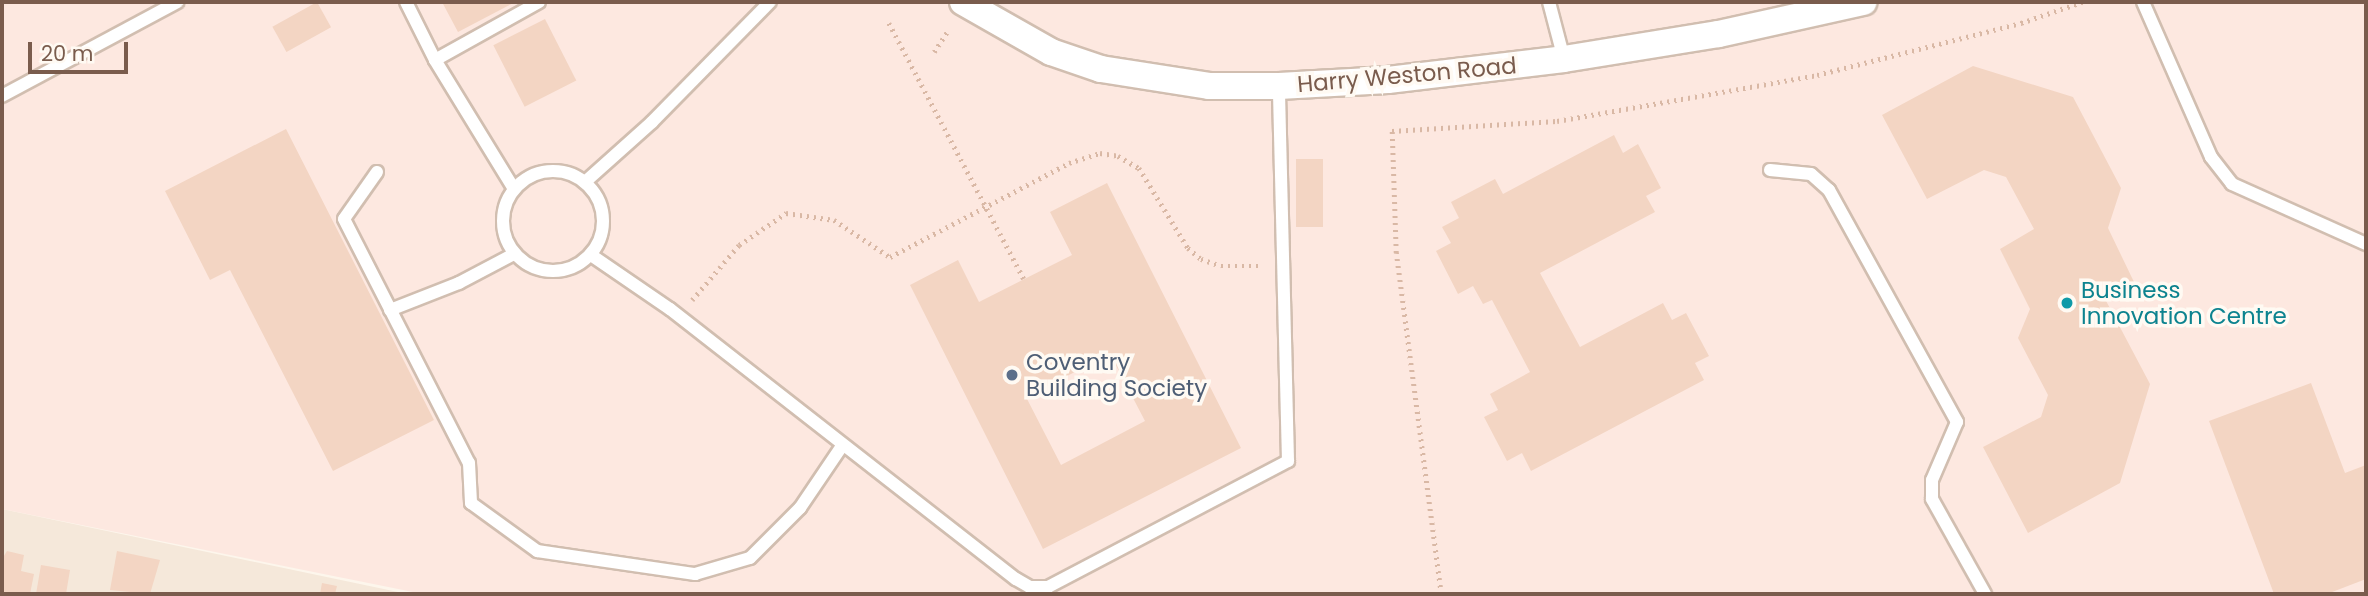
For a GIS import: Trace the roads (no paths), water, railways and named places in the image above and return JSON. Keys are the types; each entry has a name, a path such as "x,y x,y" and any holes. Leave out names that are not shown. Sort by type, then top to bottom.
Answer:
{"street":[{"name":"Harry Weston Road","path":"963,2 1051,52 1101,69 1209,86 1279,86 1388,80 1564,59 1719,34 1863,2"}],"lane":[{"path":"2,96 177,2"},
{"path":"406,2 435,60 514,189"},
{"path":"435,60 539,2"},
{"path":"585,182 652,122 770,2"},
{"path":"1549,2 1564,59"},
{"path":"2143,2 2211,158 2232,184 2366,244"},
{"path":"591,255 679,316 842,446 1016,579 1030,587 1048,587 1288,461 1279,86"},
{"path":"1770,170 1811,174 1829,190 1956,422 1932,480 1932,499 1985,594"},
{"path":"546,171 567,173 585,182 597,196 604,223 591,255 571,269 551,272 534,268 514,254 503,229 507,200 514,189 546,171"},
{"path":"377,172 344,219 469,463 471,503 537,551 695,574 750,558 800,508 842,446"},
{"path":"390,310 459,283 514,254"}],"place":[{"name":"Business Innovation Centre","path":"2067,303"},
{"name":"Coventry Building Society","path":"1012,375"}]}
